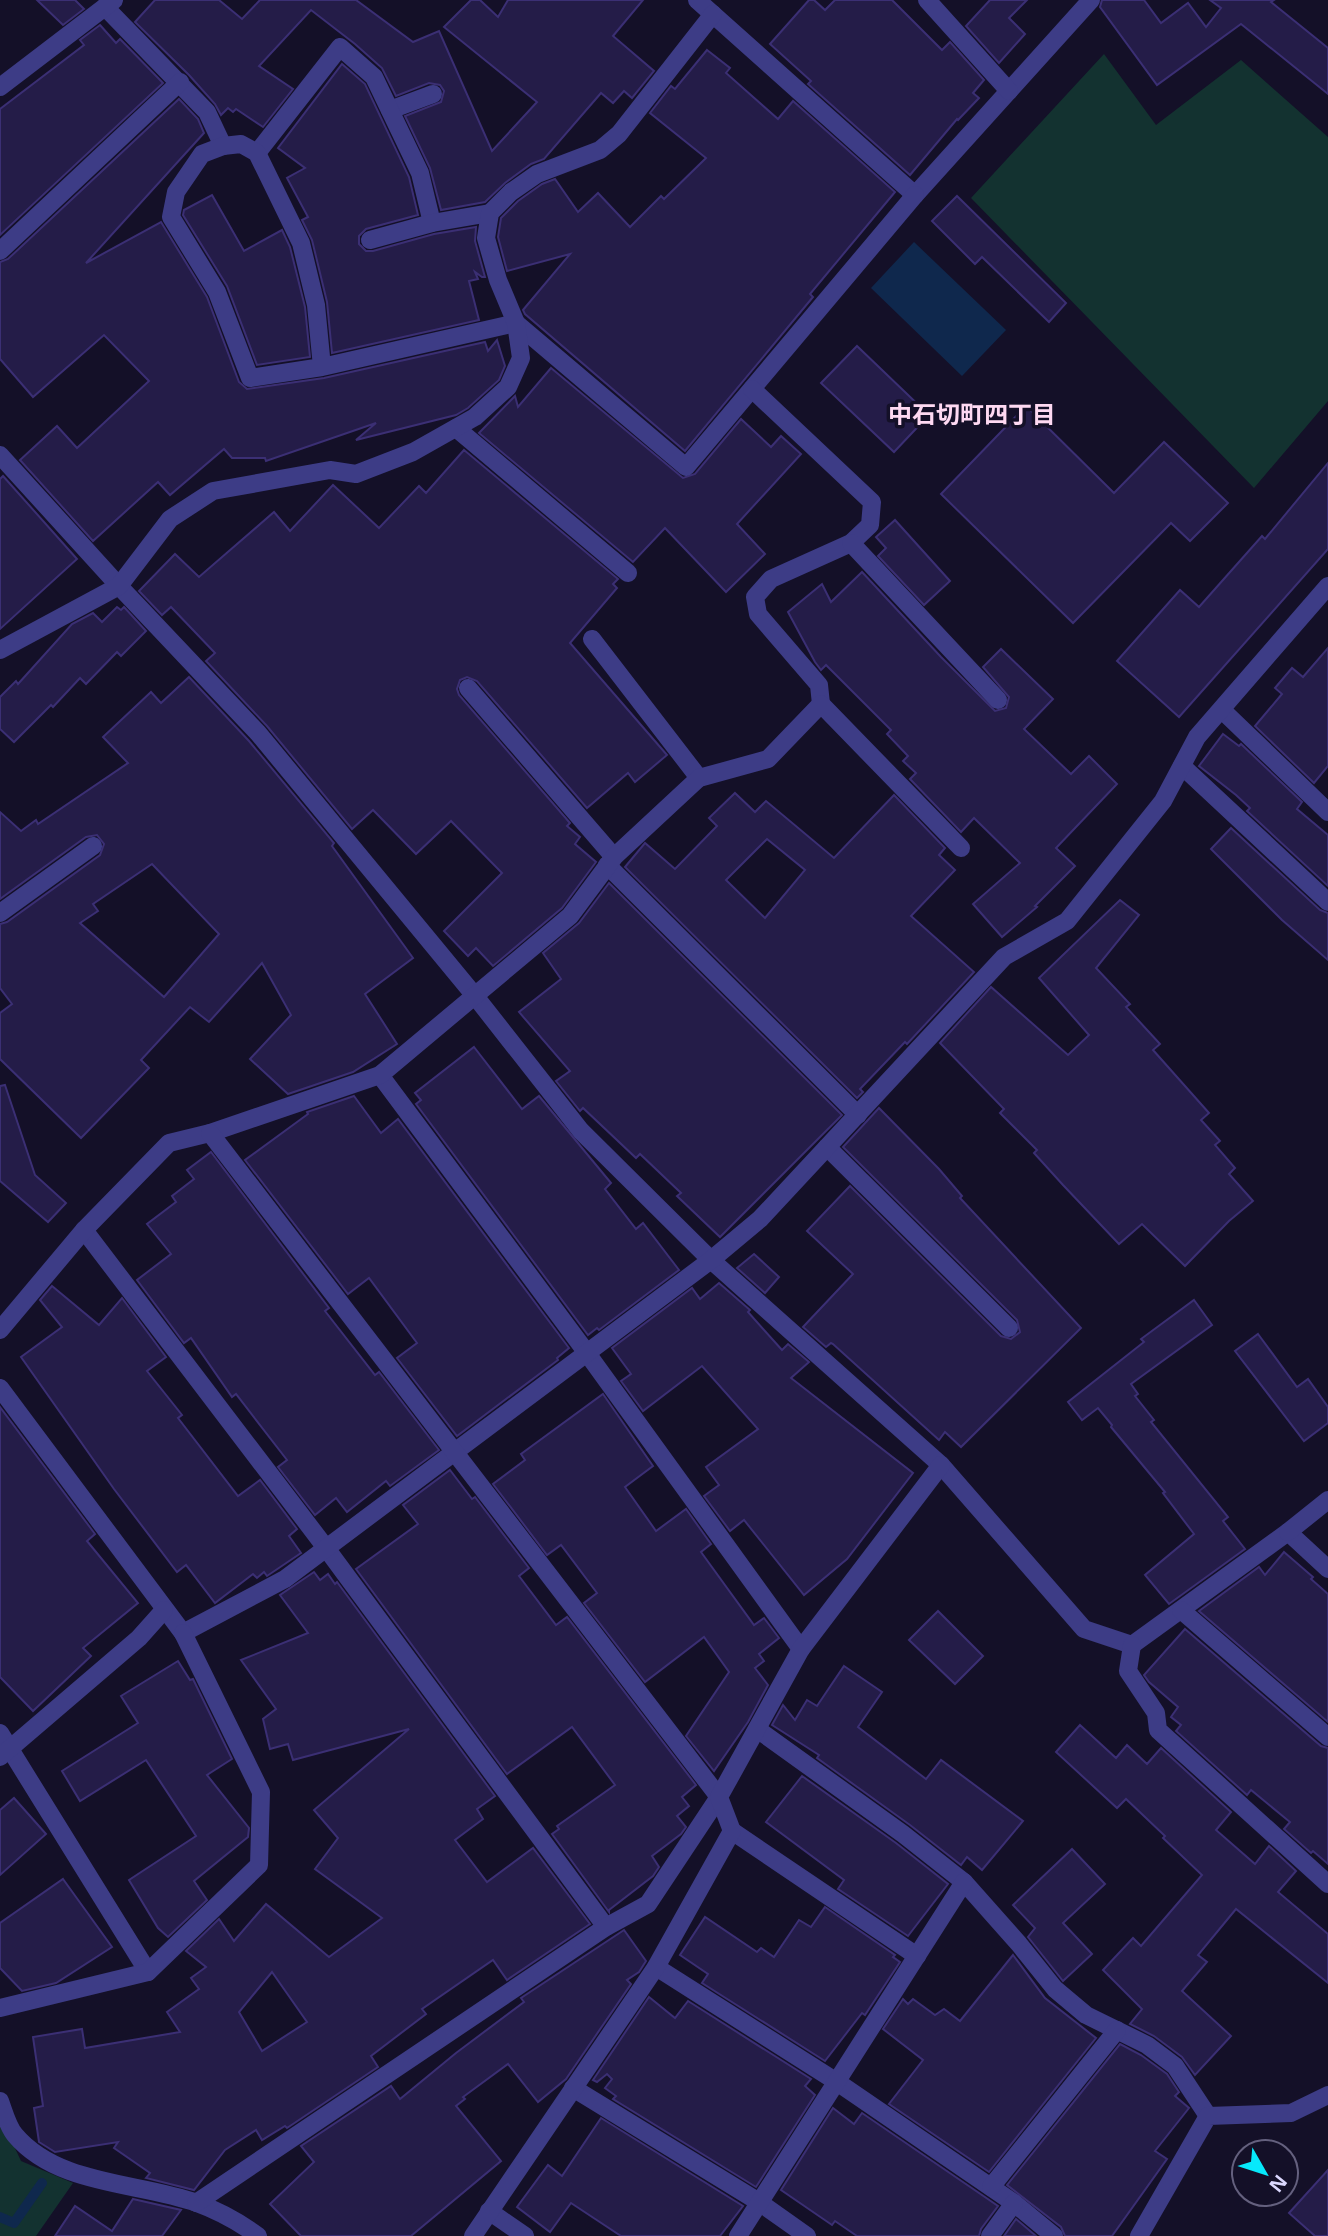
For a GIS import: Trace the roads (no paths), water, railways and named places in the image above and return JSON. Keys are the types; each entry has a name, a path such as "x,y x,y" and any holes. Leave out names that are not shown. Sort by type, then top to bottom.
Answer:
{"street":[{"path":"697,0 915,195"},
{"path":"927,0 1009,91"},
{"path":"516,323 686,467 915,195 1091,0"},
{"path":"0,87 109,3 207,112 223,146"},
{"path":"0,650 119,586 170,519 213,491 330,470 356,474 413,452 475,417 508,387 521,358 516,323 498,280 486,238 490,214 511,192 537,174 600,150 620,134 713,14"},
{"path":"257,153 340,47 374,77 420,173 432,223"},
{"path":"0,251 180,82"},
{"path":"390,110 433,93"},
{"path":"322,367 316,305 301,243 257,153 241,144 223,146 202,154 176,191 171,217 218,292 250,378 322,367 516,323"},
{"path":"370,240 432,223 490,214"},
{"path":"752,388 872,502 870,525 851,543 771,579 755,597 758,614 819,685 821,704 961,848"},
{"path":"456,428 628,573"},
{"path":"0,454 119,586 258,733 475,996 581,1130 711,1260 941,1465 1084,1629 1132,1645"},
{"path":"851,543 998,701"},
{"path":"183,1633 285,1579 711,1260 760,1219 1004,957 1067,921 1163,801 1197,737 1328,586"},
{"path":"592,639 699,778"},
{"path":"468,688 610,861 858,1115"},
{"path":"0,1329 85,1230 169,1143 210,1133 380,1075 570,916 610,861 699,778 768,759 821,704"},
{"path":"1222,710 1328,811"},
{"path":"1182,766 1328,902"},
{"path":"0,913 93,846"},
{"path":"380,1075 587,1353 801,1649"},
{"path":"210,1133 719,1797 732,1831 917,1956"},
{"path":"827,1147 1009,1328"},
{"path":"85,1230 326,1548 606,1927"},
{"path":"0,1388 183,1633 261,1792 259,1865 148,1972 0,2008"},
{"path":"196,2203 606,1927 648,1904 719,1797 801,1649 941,1465"},
{"path":"1328,1500 1132,1645 1128,1671 1156,1713 1158,1730 1328,1884"},
{"path":"1288,1532 1328,1569"},
{"path":"1181,1609 1328,1737"},
{"path":"148,1972 3,1746 139,1638 164,1610"},
{"path":"757,1729 903,1833 964,1882 1055,1989 1086,2015 1147,2045 1175,2066 1208,2116"},
{"path":"473,2236 656,1967 732,1831"},
{"path":"738,2236 964,1882"},
{"path":"656,1967 837,2082 1014,2203 1054,2236"},
{"path":"991,2187 1118,2030"},
{"path":"573,2088 760,2202 807,2236"},
{"path":"1208,2116 1291,2113 1328,2095"},
{"path":"0,2101 13,2134 42,2159 92,2178 196,2203 235,2229 258,2236"},
{"path":"1139,2236 1208,2116"},
{"path":"990,2236 1014,2203"},
{"path":"489,2211 525,2236"}],"water":[{"path":"914,242 1006,330 962,376 871,288"}],"waterway":[{"path":"0,2217 14,2223 42,2183"}],"district":[{"name":"中石切町四丁目","path":"972,415"}]}
